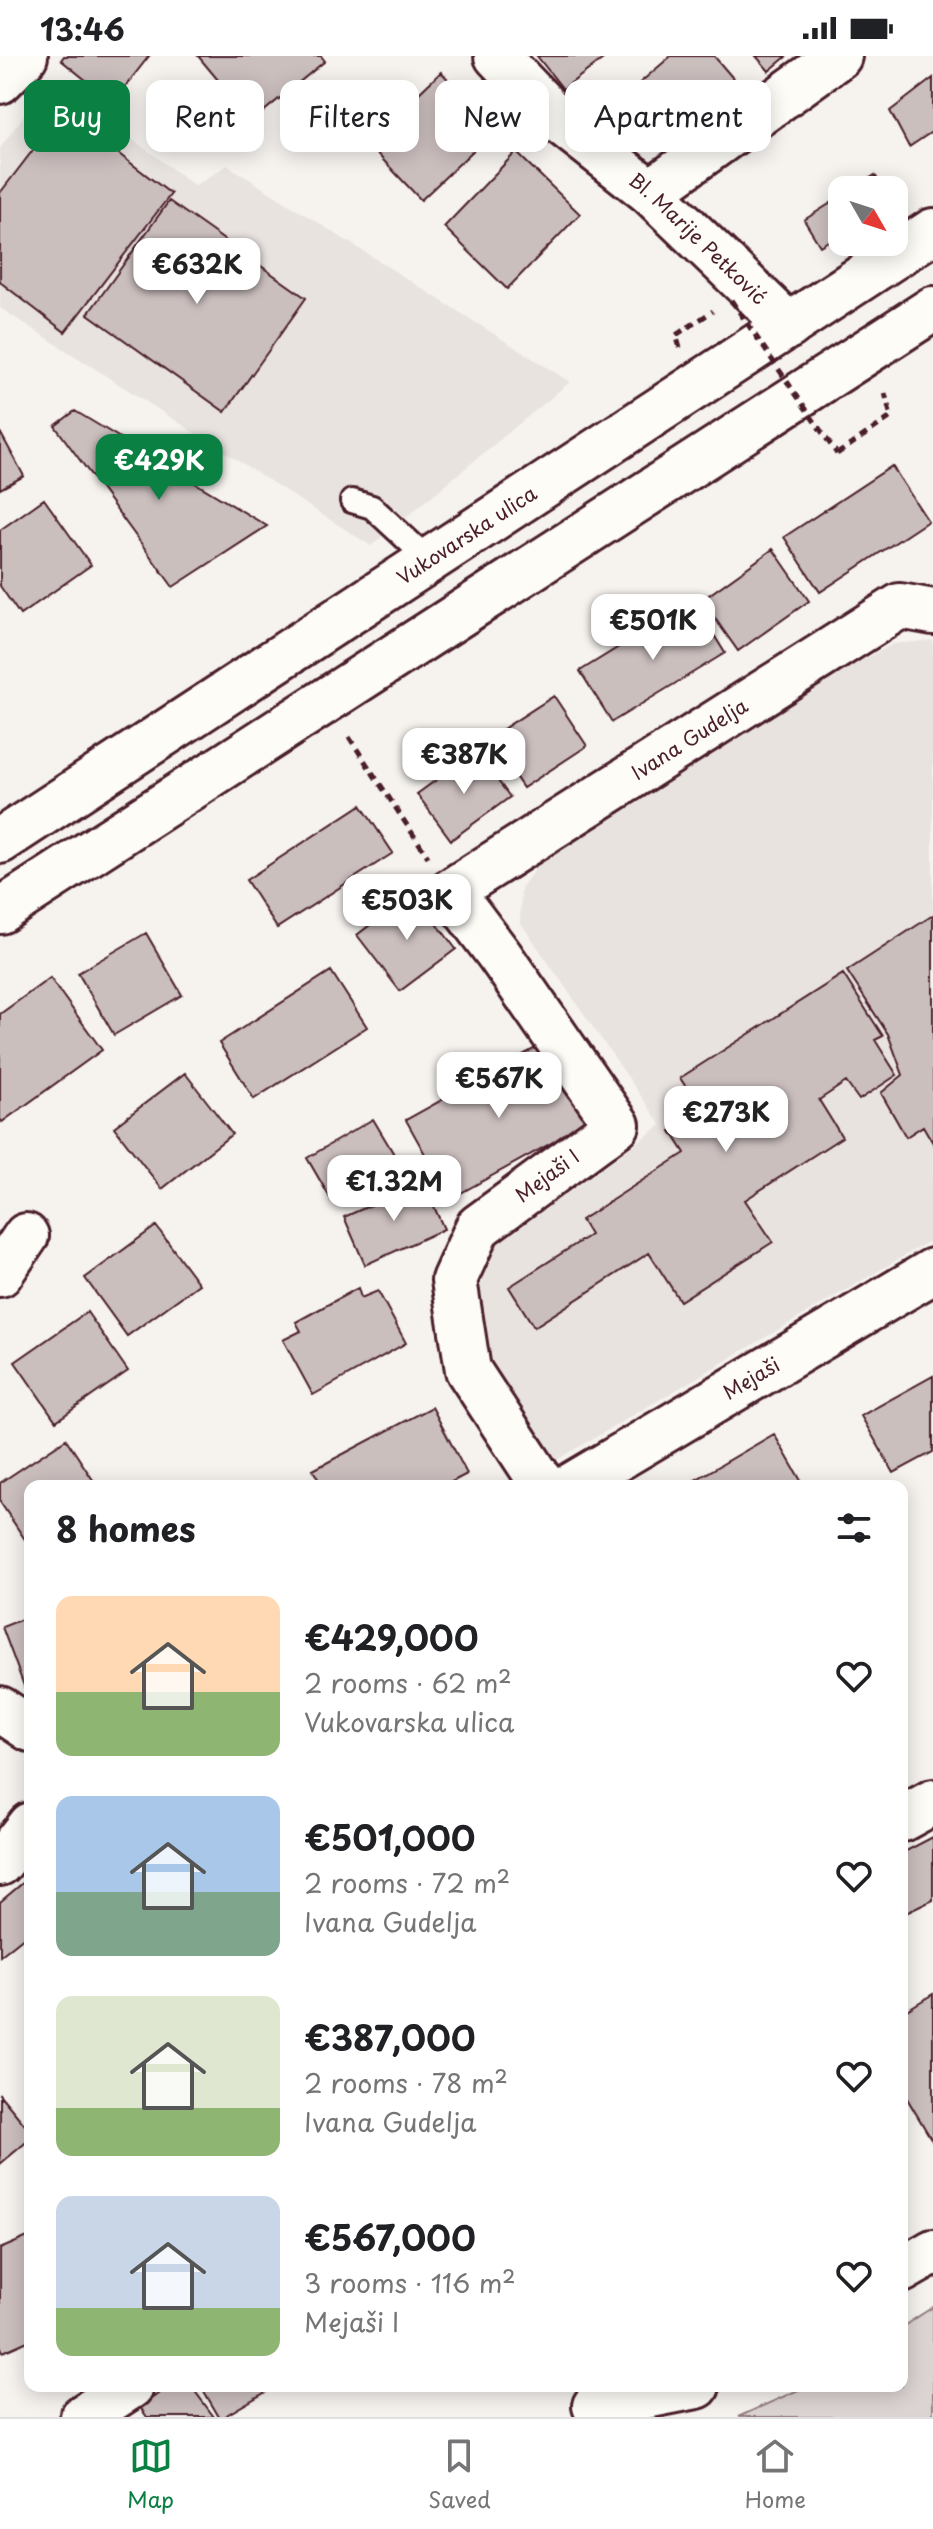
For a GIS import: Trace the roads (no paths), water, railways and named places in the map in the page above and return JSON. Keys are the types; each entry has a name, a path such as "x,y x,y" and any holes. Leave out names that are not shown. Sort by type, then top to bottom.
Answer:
{"street":[{"path":"0,81 25,56"},
{"name":"Bl. Marije Petković","path":"497,56 557,119 650,192 789,326"},
{"path":"650,192 839,56"},
{"name":"Vukovarska ulica","path":"0,841 933,231"},
{"path":"0,911 933,309"},
{"name":"Ivana Gudelja","path":"451,891 900,606 933,612"},
{"name":"Mejaši I","path":"451,891 617,1125 478,1227 454,1280 468,1370 540,1480"},
{"path":"0,1274 26,1236"},
{"name":"Mejaši","path":"581,1480 933,1271"},
{"path":"0,1709 24,1725"},
{"path":"908,1816 933,1802"},
{"path":"0,1863 24,1833"},
{"path":"908,2267 933,2252"},
{"path":"83,2417 122,2392"},
{"path":"595,2406 666,2392"}],"lane":[{"path":"352,501 372,507 429,560"}]}
